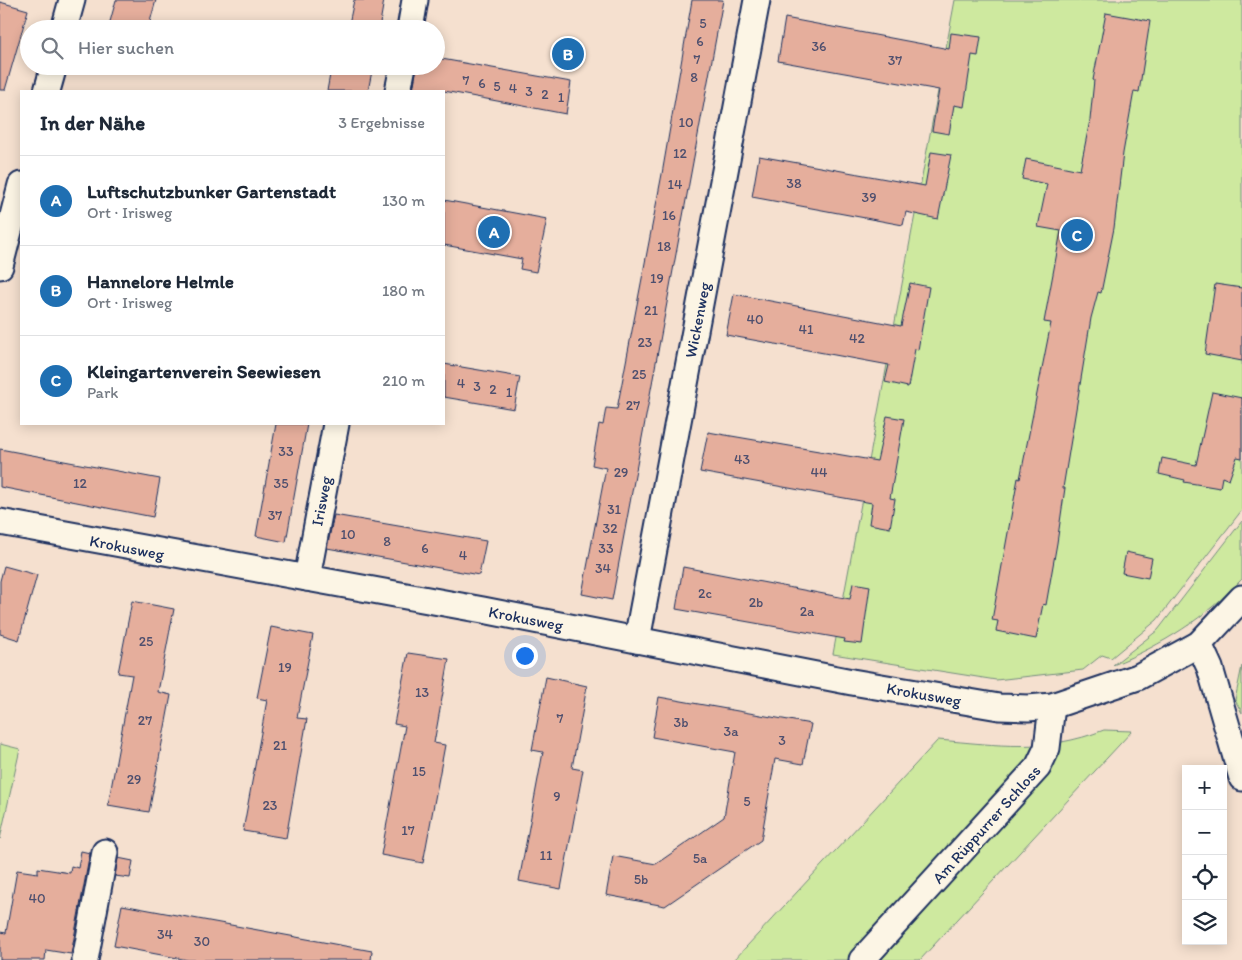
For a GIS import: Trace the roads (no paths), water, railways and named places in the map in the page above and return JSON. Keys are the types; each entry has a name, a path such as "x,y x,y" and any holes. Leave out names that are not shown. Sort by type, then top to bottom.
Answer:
{"street":[{"path":"66,20 72,0"},
{"path":"412,20 415,0"},
{"name":"Wickenweg","path":"637,640 756,0"},
{"path":"47,90 51,75"},
{"path":"398,90 401,75"},
{"path":"0,266 20,189"},
{"name":"Irisweg","path":"307,578 336,425"},
{"name":"Krokusweg","path":"0,522 961,701 1008,707 1052,706"},
{"path":"1052,706 1138,677 1199,644 1242,598"},
{"path":"1199,644 1210,668 1242,778"},
{"name":"Am Rüppurrer Schloss","path":"862,960 1038,766 1048,748 1052,706"},
{"path":"85,960 105,852"}],"place":[{"name":"Hannelore Helmle","path":"568,54"},
{"name":"Luftschutzbunker Gartenstadt","path":"494,232"},
{"name":"Kleingartenverein Seewiesen","path":"1077,235"}]}
